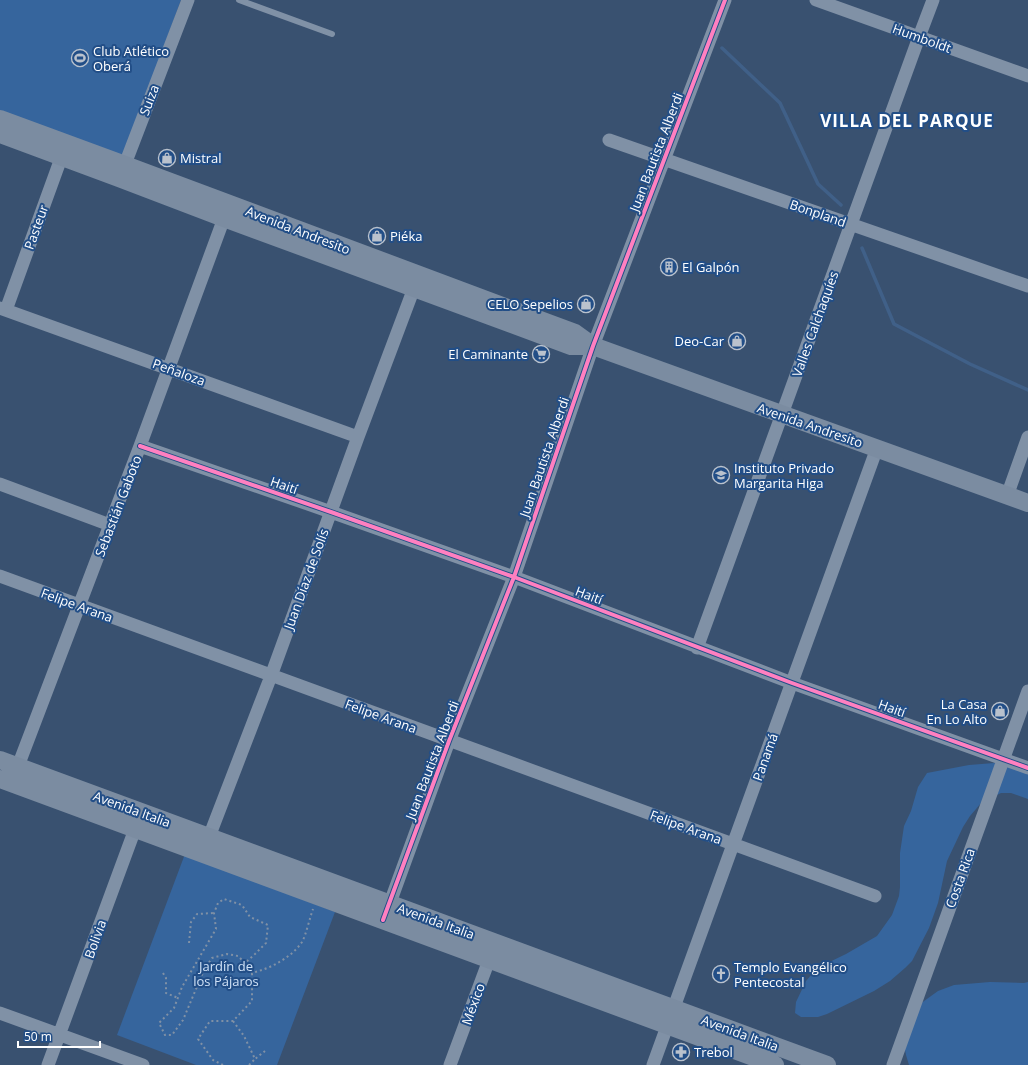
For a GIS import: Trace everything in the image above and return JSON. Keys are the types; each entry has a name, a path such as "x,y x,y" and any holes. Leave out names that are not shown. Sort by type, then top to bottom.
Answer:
{"main road":[{"name":"Avenida Andresito","path":"0,119 64,150"},
{"name":"Avenida Andresito","path":"0,134 64,150 122,171 416,282 571,346 593,346 1028,503"},
{"name":"Avenida Italia","path":"0,760 495,943 671,1017 775,1065"},
{"name":"Avenida Italia","path":"6,781 489,959 827,1065"}],"street":[{"name":"Suiza","path":"122,171 188,0"},
{"name":"Juan Bautista Alberdi","path":"383,920 449,741 514,577 593,346 725,0"},
{"name":"Humboldt","path":"816,0 1028,76"},
{"name":"Valles Calchaquíes","path":"697,648 933,0"},
{"name":"Bonpland","path":"609,140 1028,286"},
{"name":"Pasteur","path":"3,309 64,150"},
{"name":"Sebastián Gaboto","path":"6,781 18,767 169,369 226,211"},
{"name":"Juan Díaz de Solís","path":"210,837 416,282"},
{"name":"Peñaloza","path":"3,309 358,437"},
{"path":"1007,496 1028,437"},
{"name":"Haití","path":"140,446 514,577 697,648 1028,768"},
{"name":"Panamá","path":"653,1065 877,448"},
{"path":"0,484 110,525"},
{"name":"Felipe Arana","path":"0,576 875,896"},
{"name":"Costa Rica","path":"893,1065 1028,691"},
{"name":"Bolivia","path":"48,1065 141,812"},
{"name":"México","path":"450,1065 495,943"},
{"path":"0,1013 143,1065"}],"lane":[{"path":"239,0 332,34"}],"path":[{"path":"252,973 266,970 288,957 302,941 318,896"},
{"path":"223,1065 213,1060 198,1039 210,1021 232,1020 252,1001 252,973 245,962 238,956 227,954 212,958 204,970 183,1020 172,1035 165,1035 159,1023 174,1008 182,987 216,929 214,913 218,903 224,899 242,904 250,917 268,925 266,942 245,962"},
{"path":"189,943 191,922 197,914 214,913"},
{"path":"163,973 166,978 166,993 178,998"},
{"path":"232,1020 244,1036 255,1059"},
{"path":"249,1065 265,1051"}],"green space":[{"name":"Club Atlético Oberá","path":"0,0 181,0 122,160 0,116"},
{"path":"994,763 1028,767 1028,799 1011,793 1001,793 982,802 970,816 963,827 947,861 938,903 929,928 912,961 890,981 874,991 827,1014 818,1017 801,1017 795,1013 796,1002 806,981 817,968 846,954 877,936 892,915 899,896 900,853 904,826 911,811 918,787 927,773 969,765"},
{"name":"Jardín de los Pájaros","path":"185,854 335,912 277,1065 196,1065 117,1035"},
{"path":"990,982 1028,982 1028,1065 909,1065 903,1039 913,1009 938,991 954,985"}],"waterway":[{"path":"722,48 780,103 818,184 841,205"},
{"path":"862,248 894,324 970,364 1028,390"}],"cycle path":[{"path":"383,920 449,741 514,577 593,346 725,0"},
{"path":"140,446 514,577 792,683 1028,768"}],"place":[{"name":"Club Atlético Oberá","path":"80,58"},
{"name":"Mistral","path":"167,158"},
{"name":"Piéka","path":"377,236"},
{"name":"El Galpón","path":"669,267"},
{"name":"CELO Sepelios","path":"586,304"},
{"name":"Deo-Car","path":"737,341"},
{"name":"El Caminante","path":"541,354"},
{"name":"Instituto Privado Margarita Higa","path":"721,475"},
{"name":"La Casa En Lo Alto","path":"1000,711"},
{"name":"Templo Evangélico Pentecostal","path":"721,974"},
{"name":"Trebol","path":"681,1052"}],"district":[{"name":"VILLA DEL PARQUE","path":"907,120"}]}
